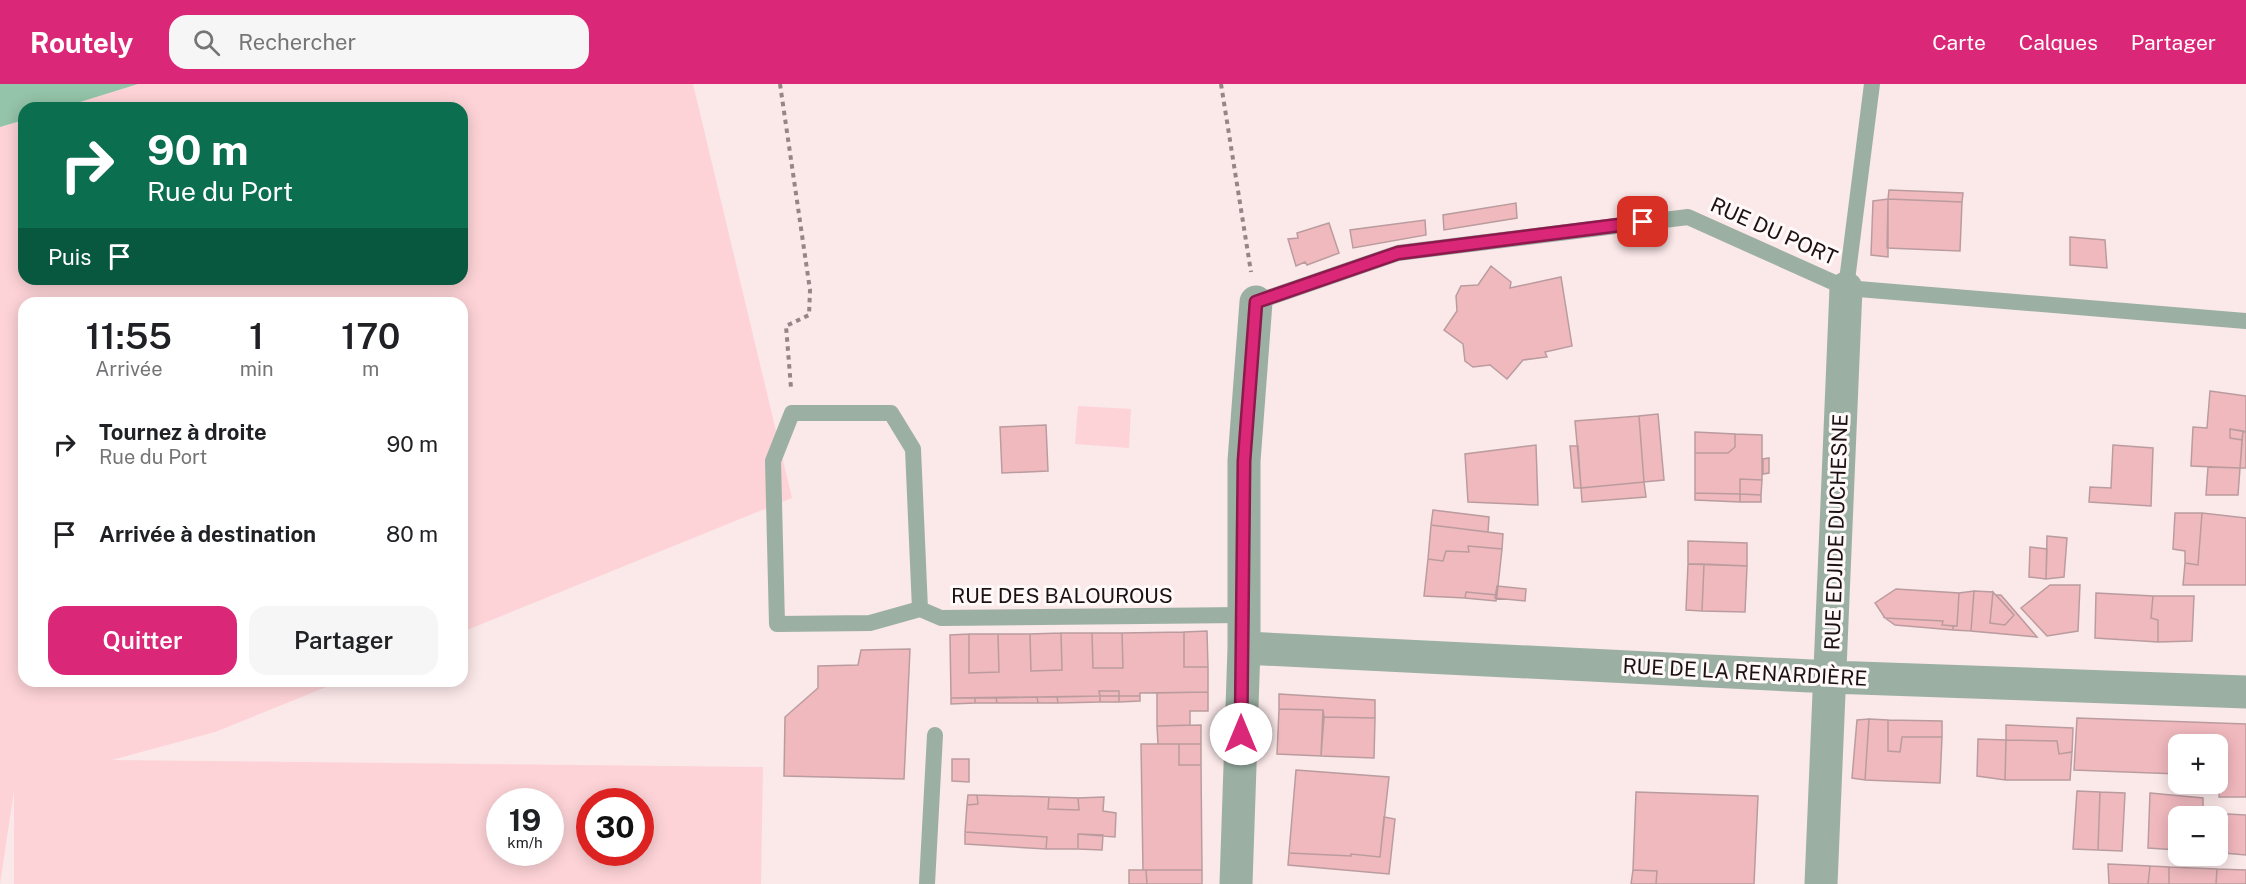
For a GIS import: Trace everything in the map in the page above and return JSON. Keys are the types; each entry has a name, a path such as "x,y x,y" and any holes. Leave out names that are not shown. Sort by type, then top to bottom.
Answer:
{"street":[{"name":"RUE EDJIDE DUCHESNE","path":"1821,884 1846,288"},
{"path":"1236,884 1244,648 1244,461 1256,302"},
{"name":"RUE DE LA RENARDIÈRE","path":"1244,648 1831,677 2246,692"}],"lane":[{"path":"1846,288 1872,84"},
{"name":"RUE DU PORT","path":"1256,302 1398,253 1688,217 1846,288 2246,321"},
{"path":"792,413 891,413 913,449 920,609"},
{"name":"RUE DES BALOUROUS","path":"792,413 773,460 777,624 870,623 920,609 941,618 1244,615"},
{"path":"927,884 935,735"}],"path":[{"path":"780,84 810,290 809,315 786,326 792,413"},
{"path":"1221,84 1256,302"}],"shaded area":[{"path":"0,84 138,84 80,102 18,102 18,122 0,127"},
{"path":"138,84 693,84 792,498 468,630 468,297 18,297 18,687 326,687 215,732 112,760 763,767 761,884 14,884 14,791 0,884 0,127 18,122 18,285 468,285 468,102 80,102"},
{"path":"1078,406 1131,409 1129,448 1075,444"}],"building":[{"path":"1889,190 1963,193 1962,202 1888,199"},
{"path":"1888,199 1962,202 1960,251 1887,248"},
{"path":"1888,199 1888,257 1871,255 1873,201"},
{"path":"1516,203 1517,218 1444,230 1443,215"},
{"path":"1425,220 1426,235 1353,248 1350,230"},
{"path":"1329,223 1339,253 1307,265 1305,262 1296,266 1288,239 1298,238 1297,233"},
{"path":"2070,237 2105,240 2107,268 2070,265"},
{"path":"1491,266 1511,282 1510,288 1561,277 1572,346 1545,352 1547,357 1523,360 1507,379 1490,365 1473,367 1465,361 1463,344 1444,330 1457,311 1456,296 1461,286 1478,285"},
{"path":"2210,391 2246,396 2246,432 2230,429 2230,438 2242,440 2240,468 2191,466 2193,427 2207,428"},
{"path":"1658,414 1664,480 1644,482 1639,416"},
{"path":"1639,416 1644,482 1581,488 1575,421"},
{"path":"1046,425 1048,471 1002,473 1000,427"},
{"path":"2230,429 2243,431 2242,440 2230,438"},
{"path":"2243,431 2246,432 2246,468 2240,468"},
{"path":"1695,432 1735,434 1735,447 1728,453 1695,453"},
{"path":"1735,434 1762,435 1762,480 1740,479 1740,494 1695,493 1695,453 1728,453 1735,447"},
{"path":"1536,445 1538,505 1468,502 1465,454"},
{"path":"2113,445 2153,448 2151,506 2089,502 2090,487 2111,488"},
{"path":"1570,446 1578,446 1581,488 1574,488"},
{"path":"1769,458 1769,473 1763,474 1763,459"},
{"path":"2208,467 2240,468 2238,495 2206,495"},
{"path":"1740,479 1762,480 1761,495 1740,494"},
{"path":"1644,482 1646,497 1582,502 1581,488"},
{"path":"1695,493 1740,494 1740,502 1695,500"},
{"path":"1740,494 1761,495 1761,502 1740,502"},
{"path":"1433,510 1489,517 1488,532 1431,525"},
{"path":"2175,513 2202,513 2198,565 2185,563 2185,551 2173,549"},
{"path":"2202,513 2246,518 2246,585 2183,585 2185,563 2198,565"},
{"path":"1431,525 1503,534 1502,549 1468,546 1469,552 1446,551 1443,561 1428,559"},
{"path":"2047,536 2067,538 2064,577 2046,579"},
{"path":"1688,541 1747,543 1747,566 1688,564"},
{"path":"1468,546 1502,549 1497,595 1466,592 1465,598 1424,596 1428,559 1443,561 1446,551 1469,552"},
{"path":"2030,547 2047,549 2046,579 2029,577"},
{"path":"1688,564 1704,564 1702,611 1686,610"},
{"path":"1704,564 1747,566 1745,612 1702,611"},
{"path":"2050,585 2080,585 2078,631 2047,636 2021,608"},
{"path":"1497,586 1526,589 1525,601 1495,598"},
{"path":"1896,589 1959,593 1957,626 1942,625 1943,621 1885,618 1875,603"},
{"path":"1974,591 1993,592 1990,623 2005,625 2014,615 1996,595 2001,595 2037,637 1971,631"},
{"path":"1974,591 1971,631 1953,630 1953,626 1957,626 1959,593"},
{"path":"1466,592 1497,595 1496,601 1465,598"},
{"path":"1993,592 2014,615 2005,625 1990,623"},
{"path":"2096,593 2153,596 2151,618 2158,620 2158,642 2095,638"},
{"path":"2153,596 2194,596 2192,641 2158,642 2158,620 2151,618"},
{"path":"1885,618 1943,621 1942,625 1953,626 1953,630 1895,625"},
{"path":"1207,631 1208,667 1184,667 1184,632"},
{"path":"1184,632 1184,667 1208,667 1208,692 1140,693 1140,696 1119,696 1119,691 1099,691 1100,696 951,698 950,635 969,634 969,673 999,672 998,634 1030,634 1031,671 1062,670 1061,633 1092,633 1093,668 1123,668 1122,633"},
{"path":"1061,633 1062,670 1031,671 1030,634"},
{"path":"1092,633 1122,633 1123,668 1093,668"},
{"path":"969,634 998,634 999,672 969,673"},
{"path":"910,649 904,779 784,776 785,717 818,688 818,666 858,665 861,650"},
{"path":"1099,691 1119,691 1119,696 1100,696"},
{"path":"1208,692 1208,711 1190,711 1190,725 1157,726 1157,693"},
{"path":"1279,694 1375,700 1375,718 1324,717 1323,710 1279,709"},
{"path":"1100,696 1100,702 1058,703 1057,697"},
{"path":"1100,696 1119,696 1119,702 1100,702"},
{"path":"1119,696 1140,696 1140,701 1119,702"},
{"path":"1037,697 1057,697 1058,703 1038,703"},
{"path":"1037,697 1038,703 997,703 996,698"},
{"path":"951,698 975,698 975,703 951,704"},
{"path":"975,698 996,698 997,703 975,703"},
{"path":"1279,709 1323,710 1321,756 1277,754"},
{"path":"1324,717 1375,718 1374,758 1321,756"},
{"path":"2077,718 2246,724 2246,797 2219,797 2219,794 2228,794 2228,734 2168,734 2168,774 2074,770"},
{"path":"1869,719 1865,780 1852,778 1857,720"},
{"path":"1869,719 1888,720 1888,751 1900,752 1902,737 1942,737 1940,783 1865,780"},
{"path":"1888,720 1942,721 1942,737 1902,737 1900,752 1888,751"},
{"path":"1201,725 1201,744 1158,744 1157,726"},
{"path":"2006,725 2073,728 2072,752 2059,754 2057,741 2006,740"},
{"path":"1978,739 2006,740 2005,780 1977,776"},
{"path":"2006,740 2057,741 2059,754 2072,752 2070,780 2005,780"},
{"path":"1141,744 1179,744 1179,765 1201,765 1202,870 1143,870"},
{"path":"1179,744 1201,744 1201,765 1179,765"},
{"path":"952,759 969,759 969,782 952,781"},
{"path":"1296,770 1389,777 1380,857 1289,853"},
{"path":"2077,791 2100,792 2098,850 2073,849"},
{"path":"1636,792 1758,796 1754,884 1656,884 1657,871 1633,870"},
{"path":"2100,792 2125,793 2122,851 2098,850"},
{"path":"2150,793 2203,798 2203,806 2168,806 2168,849 2148,848"},
{"path":"968,795 977,795 978,804 967,805"},
{"path":"977,795 1049,797 1048,809 1079,810 1078,798 1104,797 1103,811 1116,813 1115,837 1078,834 1078,849 1046,849 1047,837 965,832 967,805 978,804"},
{"path":"1049,797 1078,798 1079,810 1048,809"},
{"path":"2228,814 2246,815 2246,855 2228,853"},
{"path":"1384,817 1395,819 1389,874 1288,865 1289,853 1380,857"},
{"path":"965,832 1047,837 1046,849 965,844"},
{"path":"1078,834 1103,835 1102,850 1078,849"},
{"path":"2108,864 2150,866 2148,884 2109,884"},
{"path":"2150,866 2169,867 2169,884 2148,884"},
{"path":"2169,867 2217,869 2216,884 2169,884"},
{"path":"2217,869 2246,870 2246,884 2216,884"},
{"path":"1129,870 1146,870 1147,884 1129,884"},
{"path":"1146,870 1202,870 1202,884 1147,884"},
{"path":"1633,870 1657,871 1656,884 1631,884"}],"route":[{"path":"1241,734 1244,648 1244,461 1256,302 1398,253 1643,222"}]}
